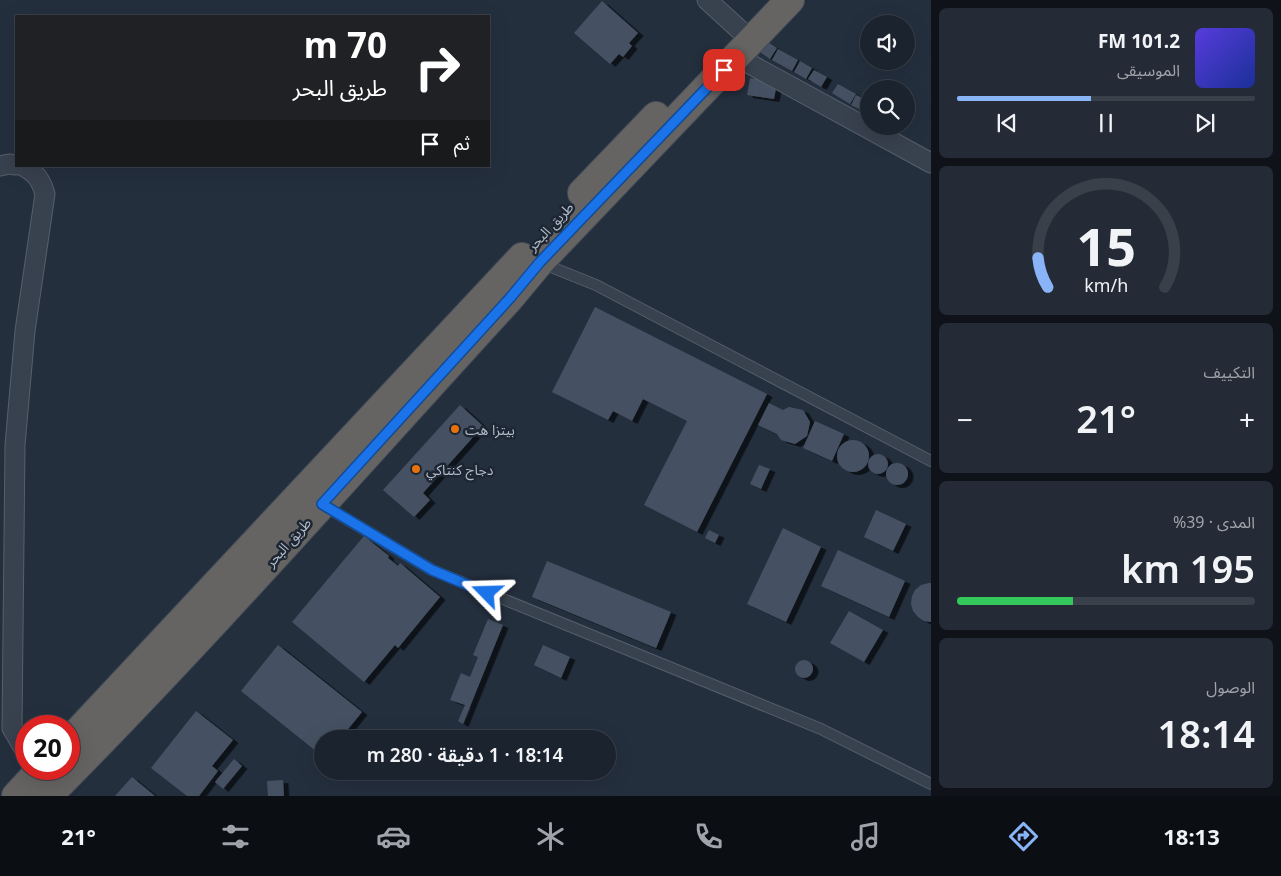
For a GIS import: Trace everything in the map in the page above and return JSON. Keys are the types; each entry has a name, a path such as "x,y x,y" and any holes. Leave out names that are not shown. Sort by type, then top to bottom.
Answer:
{"highway":[{"name":"طريق البحر","path":"314,496 510,298 540,262 739,44 769,0"},
{"name":"طريق البحر","path":"48,796 110,716 314,496 621,151 790,0"},
{"name":"طريق البحر","path":"80,734 110,716"},
{"path":"18,796 27,780"}],"street":[{"path":"707,0 739,44 931,163"},
{"path":"0,166 15,165"},
{"path":"15,740 6,729 8,456 45,194 41,182 33,172 25,167"}],"lane":[{"path":"540,262 596,285 931,461"},
{"path":"314,496 432,570 821,728 931,784"}],"building":[{"path":"602,1 638,33 629,43 632,46 623,57 619,54 610,64 574,33"},
{"path":"766,41 777,48 770,59 760,52"},
{"path":"778,49 798,60 792,71 772,60"},
{"path":"800,61 812,68 806,79 794,72"},
{"path":"814,70 827,77 821,87 808,79"},
{"path":"750,78 777,83 774,99 747,95"},
{"path":"838,84 856,94 850,104 832,93"},
{"path":"856,95 860,97 860,110 851,105"},
{"path":"595,307 767,394 697,532 644,505 687,421 643,399 632,421 613,411 608,420 552,392"},
{"path":"769,403 783,410 789,407 803,410 810,422 807,436 795,444 781,440 777,434 758,425"},
{"path":"460,405 483,426 423,493 430,500 414,517 383,490"},
{"path":"815,421 844,434 832,461 803,448"},
{"path":"853,440 864,445 869,456 864,467 853,472 842,467 837,456 842,445"},
{"path":"878,454 885,457 888,464 885,471 878,474 871,471 868,464 871,457"},
{"path":"897,463 905,466 908,474 905,482 897,485 889,482 886,474 889,466"},
{"path":"759,465 770,469 761,489 750,484"},
{"path":"876,510 906,524 893,551 864,537"},
{"path":"783,528 821,547 786,622 747,604"},
{"path":"709,530 719,535 715,543 705,538"},
{"path":"364,536 389,556 388,558 398,566 400,563 440,597 398,648 395,645 364,682 292,622"},
{"path":"838,550 905,581 889,617 821,586"},
{"path":"547,561 671,612 656,648 532,597"},
{"path":"931,583 931,622 924,621 918,617 913,611 911,604 915,590 921,585"},
{"path":"849,611 883,630 864,662 830,643"},
{"path":"488,619 503,625 463,724 458,721 465,705 450,700 461,673 470,677 478,657 473,655"},
{"path":"278,645 362,712 347,730 314,730 314,750 241,691"},
{"path":"543,645 570,657 561,678 534,665"},
{"path":"800,660 808,660 813,665 811,676 800,678 795,673 795,665"},
{"path":"196,711 233,740 212,766 218,771 199,796 187,796 151,768"},
{"path":"234,759 242,766 223,789 215,782"},
{"path":"132,777 155,796 115,796"},
{"path":"283,780 284,796 268,796 267,781"}],"place":[{"name":"بيتزا هت","path":"455,429"},
{"name":"دجاج كنتاكي","path":"416,469"}],"route":[{"path":"487,593 432,570 322,504 510,298 540,262 724,70"}]}
